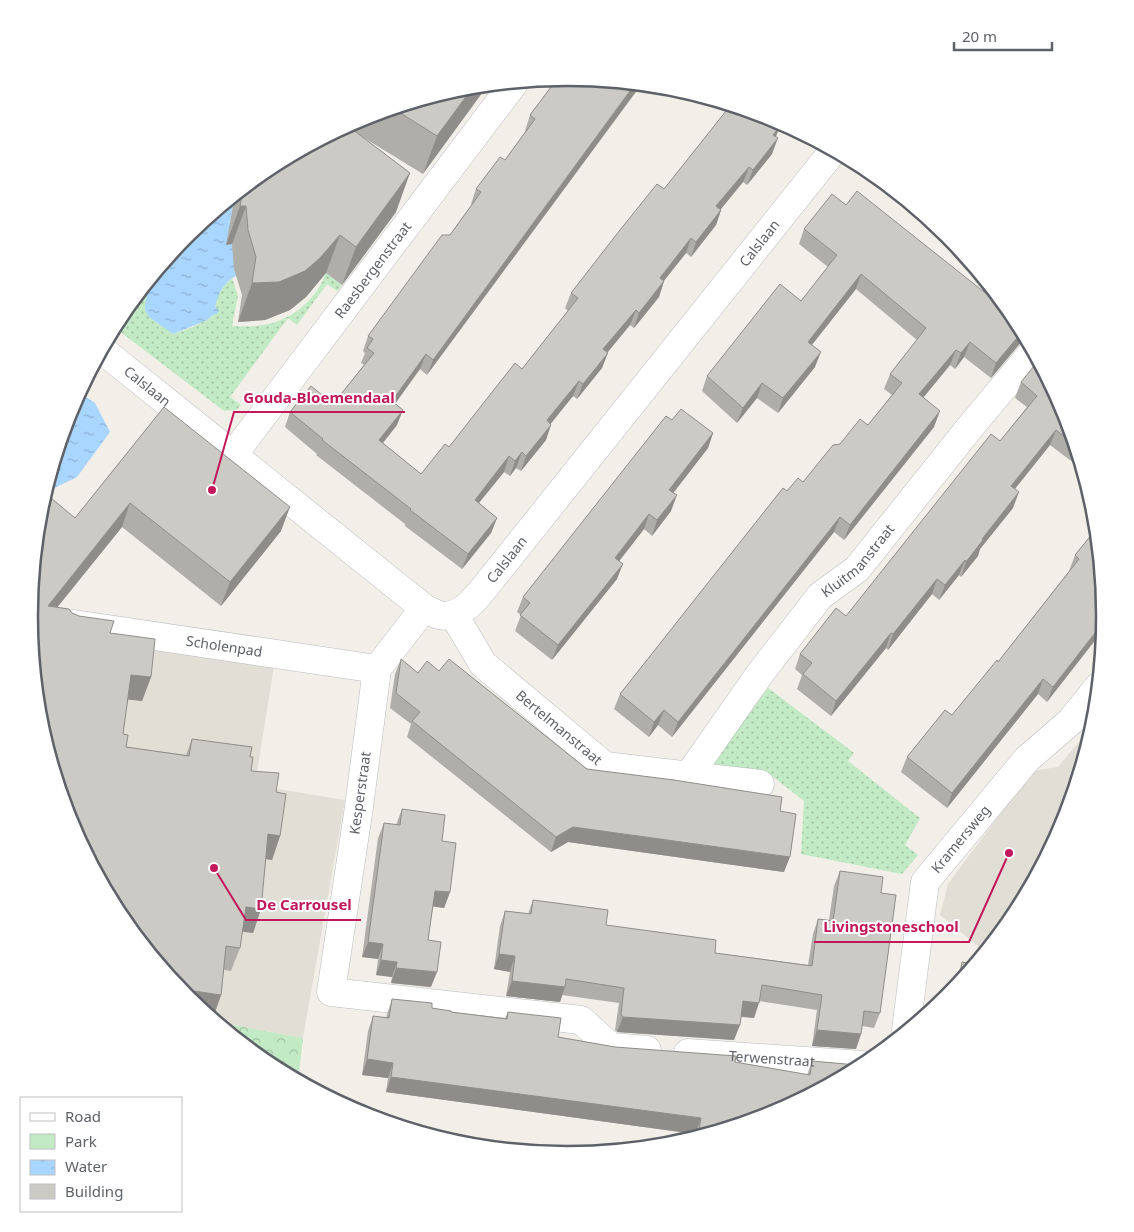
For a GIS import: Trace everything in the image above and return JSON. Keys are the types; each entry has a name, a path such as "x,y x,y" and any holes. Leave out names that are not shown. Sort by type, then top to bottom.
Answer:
{"street":[{"name":"Raesbergenstraat","path":"233,455 509,90"},
{"name":"Calslaan","path":"107,354 424,608 441,616 454,615 470,604 486,587 829,156"},
{"name":"Kluitmanstraat","path":"689,775 758,675 820,596 857,568 1029,357"},
{"path":"377,669 424,608"},
{"name":"Bertelmanstraat","path":"454,615 482,664 604,766 760,784"},
{"name":"Scholenpad","path":"73,624 377,669"},
{"name":"Kesperstraat","path":"331,992 377,669"},
{"name":"Kramersweg","path":"907,1021 925,882 1027,759 1071,722 1090,698"},
{"name":"Terwenstraat","path":"331,992 581,1020 612,1047 849,1064"}],"shaded area":[{"path":"38,630 274,666 255,785 345,800 303,1038 231,1025 169,965 147,938 108,881 78,819 56,753 42,685"},
{"path":"1081,739 1068,786 1042,850 1026,881 979,947 940,915 948,884 1032,771 1058,767"}],"green space":[{"path":"326,273 342,285 337,291 327,284 297,325 288,318 230,397 241,405 236,410 224,411 120,332 148,293 145,304 173,334 193,327 213,316 218,297 232,278 238,296 232,326 263,325 273,323 293,314 316,292"},
{"path":"768,688 854,753 848,761 920,818 905,845 918,855 902,874 801,854 804,801 767,772 709,764"},
{"path":"231,1025 303,1038 299,1073"}],"water":[{"path":"233,206 230,222 228,221 230,223 236,276 228,281 220,293 215,307 219,310 217,314 173,334 149,317 145,310 148,293 169,267 218,218"},
{"path":"85,397 95,403 110,432 77,477 54,488 66,446"}],"building":[{"path":"551,87 630,90 433,360 426,354 392,401 403,410 379,440 421,474 445,444 449,447 515,363 522,369 578,298 571,293 620,230 657,184 664,189 726,112 777,130 773,135 778,138 753,170 749,167 716,206 721,210 696,242 691,238 660,278 664,281 639,313 636,310 603,349 608,353 583,384 579,381 547,420 551,425 526,456 522,452 515,461 509,456 475,500 497,518 468,554 322,440 290,412 311,386 333,404 374,353 367,348 373,339 368,336 442,235 450,235 481,192 476,189 500,157 505,160 535,119 530,115"},
{"path":"466,97 437,136 401,114"},
{"path":"355,131 410,173 356,247 340,235 320,258 305,271 279,282 252,283 256,257 248,230 246,206 240,206 241,199 245,196 302,157"},
{"path":"857,191 988,295 1017,338 996,363 970,342 961,353 956,350 919,394 940,411 850,525 840,517 678,722 664,710 654,722 620,694 783,488 787,491 798,478 803,482 833,445 840,444 860,419 868,425 902,383 890,374 926,328 861,274 808,342 821,352 783,398 762,383 743,408 707,376 780,284 801,301 837,255 804,229 832,194 846,205"},
{"path":"1034,366 1056,413 1065,437 1056,430 1011,486 1019,492 966,562 965,560 945,585 937,579 836,701 803,674 812,663 800,654 836,608 846,616 991,434 1000,441 1037,396 1021,382"},
{"path":"164,407 290,507 230,582 130,503 48,606 69,609 72,613 79,616 114,621 110,633 155,639 151,677 131,675 123,734 128,735 126,747 189,756 192,739 252,747 250,757 253,757 251,771 279,773 276,792 286,794 280,836 268,834 261,909 246,907 240,948 226,946 221,995 194,991 147,938 108,881 78,819 66,786 56,753 42,685 39,651 39,581 42,547 51,498 75,518"},
{"path":"681,409 713,433 669,490 677,495 657,520 649,514 615,558 623,564 558,645 520,615 530,603 523,597 666,416 672,420"},
{"path":"1090,536 1095,581 1096,632 1053,687 1043,679 952,793 907,757 945,710 952,715 997,660 998,662 1079,559 1075,555"},
{"path":"401,659 418,673 427,661 439,671 449,659 587,769 782,797 780,811 796,814 790,857 573,827 556,837 412,721 420,712 396,693"},
{"path":"402,809 445,815 442,841 456,843 450,892 435,891 428,940 441,942 437,972 396,968 397,962 381,960 383,944 368,942 384,823 400,825"},
{"path":"840,871 883,877 881,893 896,895 880,1013 864,1011 861,1034 817,1030 822,995 762,985 759,1003 743,1001 740,1025 623,1017 621,1014 624,988 566,979 565,987 512,981 515,956 499,954 505,911 531,914 533,900 608,910 606,925 716,940 715,953 812,966 818,919 833,921"},
{"path":"962,962 967,963 965,965 961,969"},
{"path":"392,999 432,1003 432,1008 507,1019 508,1012 561,1018 558,1037 615,1047 736,1056 735,1062 810,1075 812,1061 848,1064 832,1075 770,1105 699,1128 701,1118 391,1077 393,1063 367,1059 373,1016 389,1018"}],"place":[{"name":"Gouda-Bloemendaal","path":"212,490"},
{"name":"Livingstoneschool","path":"1009,853"},
{"name":"De Carrousel","path":"214,868"}]}
